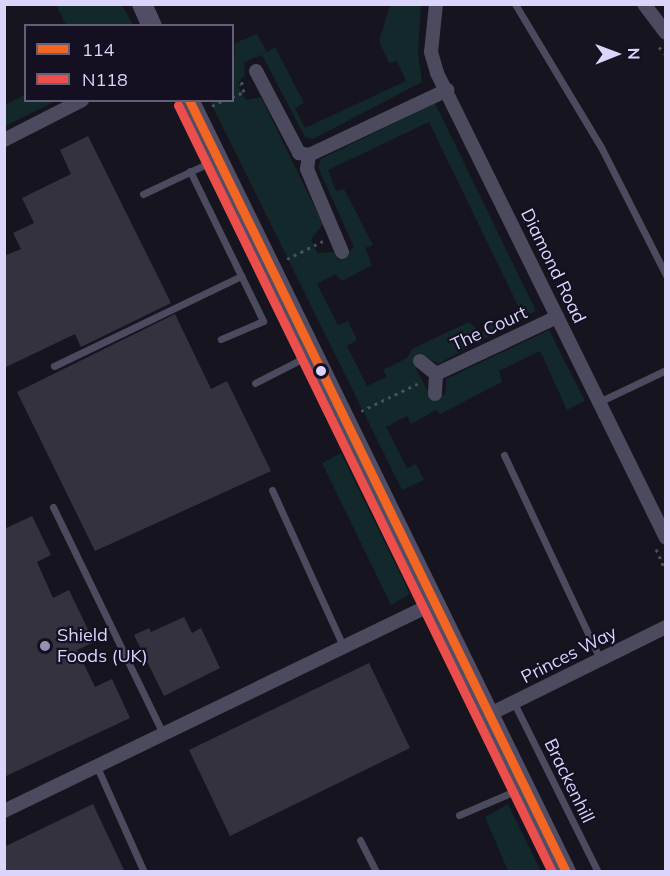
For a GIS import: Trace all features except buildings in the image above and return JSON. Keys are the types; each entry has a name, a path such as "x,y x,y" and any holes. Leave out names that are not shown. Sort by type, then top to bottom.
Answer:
{"street":[{"path":"141,4 151,24"},
{"name":"Diamond Road","path":"436,4 430,52 666,538"},
{"path":"644,4 666,33"},
{"path":"252,70 299,153 309,155 447,90"},
{"path":"4,140 78,102"},
{"path":"190,102 566,872"},
{"path":"309,155 307,169 342,252"},
{"name":"The Court","path":"436,374 557,317"},
{"path":"420,361 436,374 435,394"},
{"path":"4,811 434,603"},
{"name":"Princes Way","path":"488,715 666,627"}],"lane":[{"path":"515,4 601,147 666,275"},
{"path":"143,194 218,159"},
{"path":"190,171 263,321 221,339"},
{"path":"54,366 241,276"},
{"path":"255,383 312,354"},
{"path":"601,401 666,370"},
{"path":"504,455 600,658"},
{"path":"272,490 344,648"},
{"path":"53,507 164,735"},
{"name":"Brackenhill","path":"514,703 598,872"},
{"path":"97,767 144,872"},
{"path":"459,815 524,787"},
{"path":"360,840 376,872"}],"path":[{"path":"234,96 244,92 241,84 252,70"},
{"path":"212,106 220,102"},
{"path":"287,259 334,235"},
{"path":"366,422 361,411 436,374"}],"green space":[{"path":"56,5 122,5 132,24 66,24"},
{"path":"390,5 421,5 418,53 422,82 313,139 305,137 262,55 244,62 245,75 239,82 240,91 246,100 261,97 323,224 311,240 317,253 335,252 338,260 354,247 318,167 321,159 435,103 536,311 438,364 425,356 416,368 429,394 445,395 446,379 549,330 585,401 567,410 540,351 499,371 502,382 440,414 436,410 411,424 407,416 386,427 407,468 416,464 424,480 402,490 210,102 234,102 235,43 257,34 267,52 275,47 304,103 295,108 305,128 406,81 397,61 389,63 379,41","holes":["429,122 520,310 479,331 469,322 412,349 407,358 383,370 387,377 367,386 347,346 357,340 348,321 338,325 317,284 335,274 342,281 372,265 365,248 373,245 344,189 336,191 328,170"]},
{"path":"24,96 24,102 54,102 5,126 5,105"},
{"path":"341,453 410,594 391,605 322,463"},
{"path":"508,804 541,871 508,871 485,817"}],"transit line":[{"name":"114","path":"190,102 566,872"},
{"name":"N118","path":"178,105 552,872"}],"place":[{"name":"Shield Foods (UK)","path":"45,646"}]}
